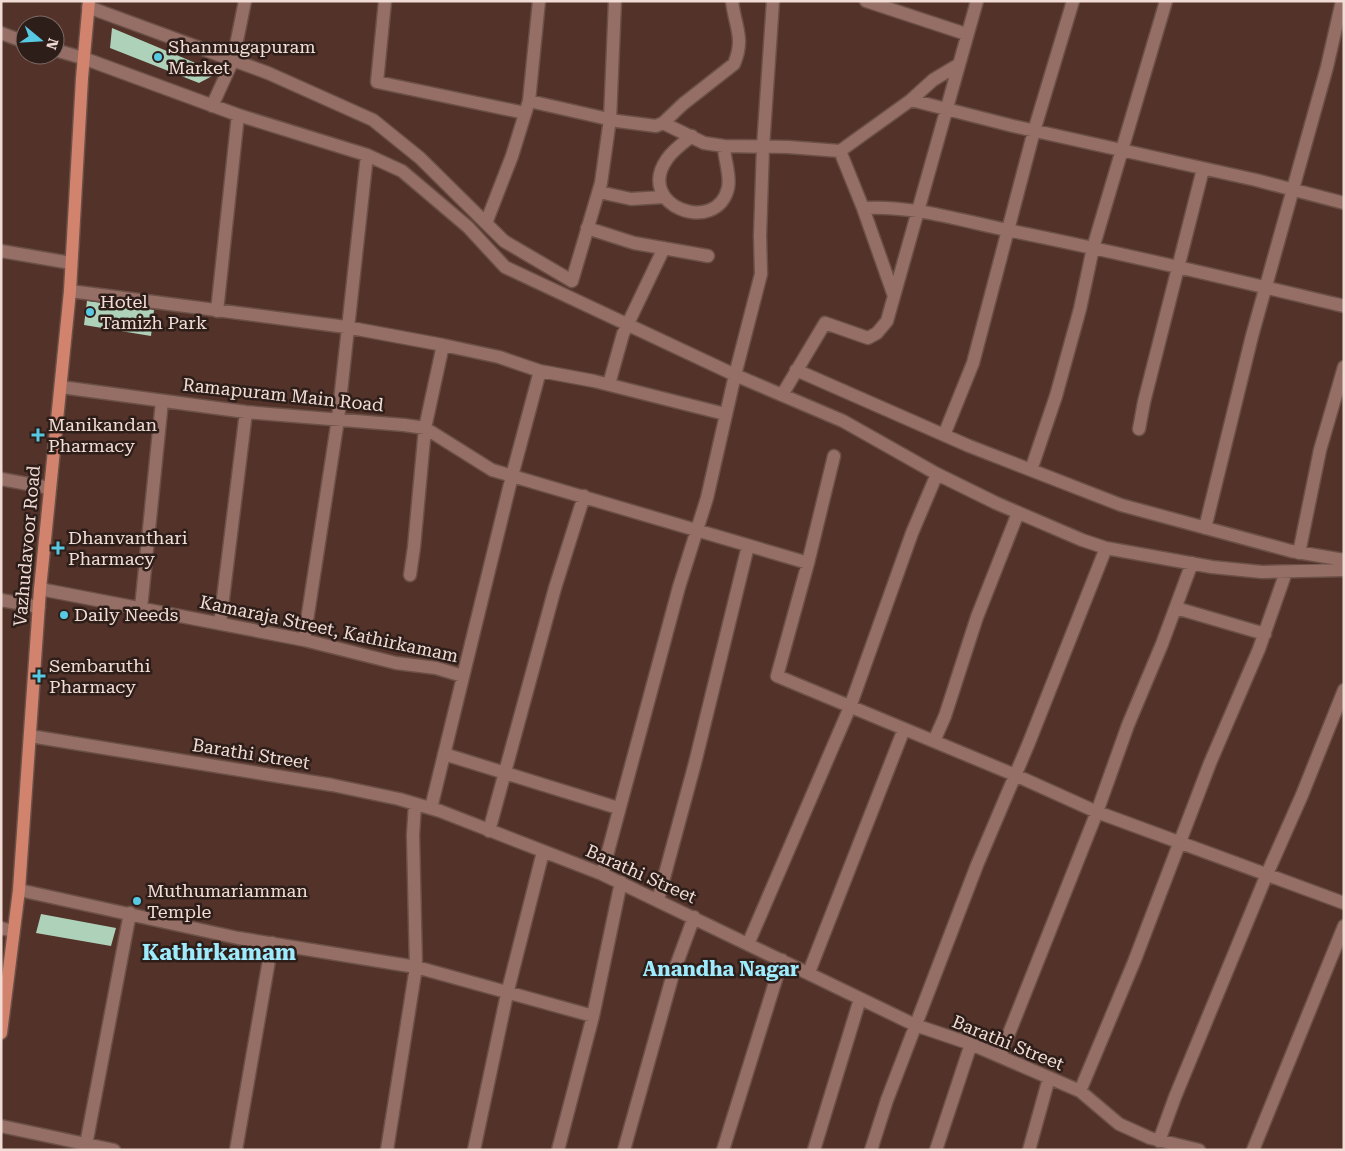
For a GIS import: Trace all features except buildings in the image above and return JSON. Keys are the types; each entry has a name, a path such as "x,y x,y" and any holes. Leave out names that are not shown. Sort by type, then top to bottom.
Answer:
{"main road":[{"name":"Vazhudavoor Road","path":"1,1033 7,930 18,890 40,588 70,291 83,58 89,4"}],"street":[{"path":"212,106 233,60 245,1"},
{"path":"386,1 377,82 656,126 663,123 683,104 734,64 738,54 740,37 732,1"},
{"path":"486,223 512,156 527,107 539,1"},
{"path":"89,4 268,73 373,120 420,158 504,241 572,281 599,192 610,119 616,1"},
{"path":"602,874 618,808 679,587 698,530 734,375 761,274 760,236 763,147 773,1"},
{"path":"866,1 966,34"},
{"path":"782,395 825,323 868,338 877,333 887,322 947,109 966,34 977,1"},
{"path":"944,435 972,363 1034,130 1073,1"},
{"path":"1031,470 1061,380 1080,309 1093,248 1166,1"},
{"path":"1206,528 1252,336 1293,190 1342,1"},
{"path":"1,33 15,38"},
{"path":"65,53 212,106 367,155 402,171 468,227 505,267 628,323 734,375 844,421 937,474 1018,513 1106,548 1192,563 1262,572 1344,570"},
{"path":"663,123 704,143 724,146 840,151 911,100 933,80 958,65"},
{"path":"911,100 1256,180 1344,203"},
{"path":"217,311 238,114"},
{"path":"692,136 666,160 660,181 660,192 663,198 674,206 694,213 707,211 717,206 728,187 724,146"},
{"path":"840,151 863,208 894,296"},
{"path":"304,640 338,419 346,327 367,155"},
{"path":"1139,429 1144,402 1180,268 1203,169"},
{"path":"599,192 631,199 663,198"},
{"path":"863,208 884,207 919,210 1344,306"},
{"path":"587,228 606,236 708,256"},
{"path":"609,384 628,323 664,248"},
{"path":"1,251 71,263"},
{"path":"70,291 346,327 443,345 499,357 540,371 609,384 725,414"},
{"path":"410,575 425,428 443,345"},
{"path":"1299,552 1320,450 1340,397 1344,366"},
{"path":"796,370 944,435 1121,505 1299,552 1344,560"},
{"path":"431,808 512,476 540,371"},
{"name":"Ramapuram Main Road","path":"61,388 246,412 425,428 492,470 808,563"},
{"path":"142,608 162,401"},
{"path":"220,623 246,412"},
{"path":"834,456 808,563 777,676 1015,775 1097,812 1344,903"},
{"path":"748,944 850,707 912,533 937,474"},
{"path":"1,479 50,488"},
{"path":"489,831 556,588 584,496"},
{"path":"934,741 945,716 977,618 1018,513"},
{"path":"658,900 695,763 748,546"},
{"path":"871,1150 915,1025 983,849 1015,775 1106,548"},
{"path":"1000,1056 1097,812 1128,725 1176,608 1192,563"},
{"path":"1080,1091 1181,842 1210,763 1265,634 1286,572"},
{"name":"Kamaraja Street, Kathirkamam","path":"40,588 304,640 396,663 436,668 463,676"},
{"path":"1,600 39,608"},
{"path":"1176,608 1265,634"},
{"path":"1160,1141 1175,1097 1344,690"},
{"path":"809,972 904,729"},
{"name":"Barathi Street","path":"30,736 332,785 431,808 621,882 915,1025 971,1044 1080,1091 1119,1124 1160,1141 1199,1150"},
{"path":"444,754 618,808"},
{"path":"387,1150 416,966 413,836 415,804"},
{"path":"474,1150 508,994 543,852"},
{"path":"558,1150 593,1016 621,882"},
{"path":"18,890 272,943 416,966 508,994 593,1016"},
{"path":"86,1147 130,913"},
{"path":"624,1150 673,974 694,917"},
{"path":"1253,1150 1344,926"},
{"path":"236,1150 272,943"},
{"path":"723,1150 782,960"},
{"path":"814,1150 860,999"},
{"path":"936,1150 971,1044"},
{"path":"1029,1150 1049,1078"},
{"path":"1,1126 86,1147 114,1150"}],"place":[{"name":"Shanmugapuram Market","path":"158,57"},
{"name":"Hotel Tamizh Park","path":"90,312"},
{"name":"Manikandan Pharmacy","path":"38,435"},
{"name":"Dhanvanthari Pharmacy","path":"58,548"},
{"name":"Daily Needs","path":"64,615"},
{"name":"Sembaruthi Pharmacy","path":"39,676"},
{"name":"Muthumariamman Temple","path":"137,901"}],"district":[{"name":"Kathirkamam","path":"219,952"},
{"name":"Anandha Nagar","path":"721,969"}]}
